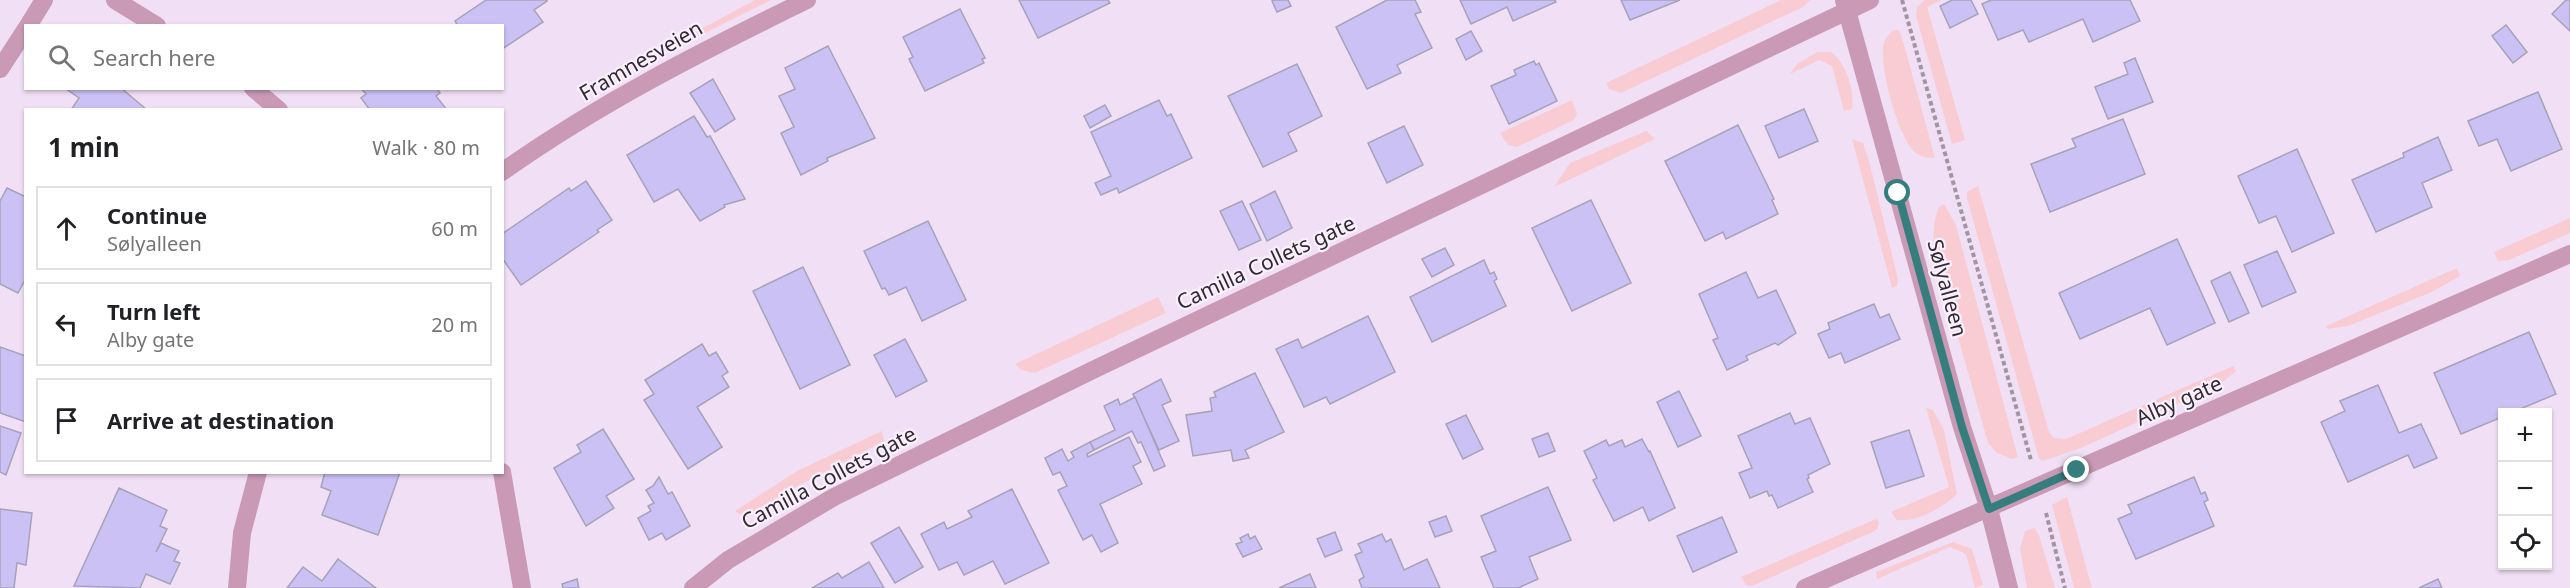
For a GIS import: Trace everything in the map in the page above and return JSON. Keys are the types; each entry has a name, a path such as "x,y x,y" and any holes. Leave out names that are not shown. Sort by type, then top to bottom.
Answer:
{"street":[{"path":"29,24 44,0"},
{"path":"115,0 154,24"},
{"name":"Framnesveien","path":"504,171 533,150 644,83 712,46 807,0"},
{"name":"Camilla Collets gate","path":"693,588 728,560 834,497 1846,5 1870,0"},
{"name":"Sølyalleen","path":"1846,5 1962,427 1989,509 2009,588"},
{"path":"0,69 24,32"},
{"path":"255,90 277,108"},
{"name":"Alby gate","path":"1805,588 2039,488 2570,254"},
{"path":"237,588 242,533 257,474"},
{"path":"502,474 522,588"}],"path":[{"path":"1902,0 2065,588"}],"shaded area":[{"path":"755,0 771,0 693,39 688,36"},
{"path":"1781,0 1810,0 1803,7 1621,93 1609,89 1606,83"},
{"path":"1925,0 1942,0 1927,7 1965,140 1952,144 1916,16 1917,7"},
{"path":"1893,30 1899,30 1904,44 1935,158 1919,155 1910,147 1892,105 1885,74 1883,50 1886,39"},
{"path":"1817,52 1831,52 1841,63 1851,86 1852,109 1844,111 1832,66 1819,60 1790,74 1796,65"},
{"path":"1572,100 1577,114 1574,120 1517,147 1508,145 1500,133"},
{"path":"1646,131 1655,139 1554,187 1570,163"},
{"path":"1852,139 1863,143 1869,161 1898,279 1897,286 1892,288"},
{"path":"1978,186 2049,432 2054,438 2066,439 2233,366 2236,371 2219,385 2081,448 2043,461 2039,459 1967,198 1967,192"},
{"path":"1944,204 1956,225 2018,457 2012,459 1997,453 1988,443 1937,263 1934,228 1936,214 1939,207"},
{"path":"2570,218 2570,233 2509,260 2498,261 2494,252"},
{"path":"2457,268 2460,276 2432,292 2348,326 2328,329 2326,326"},
{"path":"1158,297 1166,313 1035,373 1021,370 1015,364"},
{"path":"1926,408 1933,410 1944,430 1957,494 1945,504 1921,517 1897,520 1891,512 1949,487"},
{"path":"882,431 884,441 744,517 735,511 797,471"},
{"path":"2067,497 2092,588 2074,588 2052,505"},
{"path":"1876,519 1879,522 1877,530 1752,586 1746,585 1741,577"},
{"path":"2034,528 2039,535 2055,588 2027,588 2020,549 2025,531"},
{"path":"1953,542 1972,549 1983,585 1975,588 1966,554 1950,547 1877,579 1876,572"}],"building":[{"path":"486,0 547,0 534,10 543,22 504,48 504,24 457,24 455,21"},
{"path":"1019,0 1108,0 1110,3 1038,38"},
{"path":"1288,0 1291,6 1277,12 1272,1"},
{"path":"1387,0 1415,0 1421,12 1415,14 1432,48 1397,65 1401,73 1367,89 1336,27"},
{"path":"1460,0 1555,0 1556,2 1513,21 1507,7 1471,24"},
{"path":"1621,0 1680,0 1630,20"},
{"path":"1952,0 1971,0 1978,14 1950,28 1940,6"},
{"path":"1991,0 2130,0 2140,21 2093,42 2083,19 2029,42 2023,30 1998,40 1982,4"},
{"path":"2566,0 2570,0 2570,31 2552,14"},
{"path":"960,9 985,58 982,59 984,63 925,91 909,59 913,57 903,37"},
{"path":"2506,25 2527,52 2513,63 2492,36"},
{"path":"1471,31 1482,51 1466,60 1456,39"},
{"path":"828,46 875,138 827,158 828,161 801,175 781,133 794,127 779,96 795,89 785,68"},
{"path":"2135,58 2153,102 2108,119 2095,87 2128,74 2124,63"},
{"path":"1534,61 1536,65 1539,63 1557,101 1509,124 1491,86 1516,75 1514,70"},
{"path":"1297,64 1322,116 1288,133 1297,151 1263,167 1228,96"},
{"path":"713,79 735,119 715,132 690,93"},
{"path":"68,90 123,90 145,108 72,108 79,98"},
{"path":"363,90 438,90 440,93 436,96 445,108 368,108 361,98 366,94"},
{"path":"2538,92 2562,149 2511,171 2497,139 2479,146 2468,121"},
{"path":"1159,100 1167,116 1171,114 1192,158 1119,193 1117,188 1101,195 1095,183 1111,176 1091,132"},
{"path":"1105,105 1111,116 1090,128 1084,116"},
{"path":"1804,109 1818,141 1779,158 1765,126"},
{"path":"694,116 707,137 710,136 745,199 724,205 725,207 700,221 678,189 654,202 627,155"},
{"path":"2123,119 2145,174 2050,212 2031,164 2076,147 2072,139"},
{"path":"1738,125 1774,199 1772,200 1778,214 1726,239 1723,232 1705,241 1665,161"},
{"path":"1404,126 1423,165 1387,183 1368,143"},
{"path":"2438,137 2452,170 2422,183 2432,207 2376,232 2352,180 2404,157 2403,153"},
{"path":"2297,149 2334,233 2292,252 2276,216 2259,223 2238,176"},
{"path":"586,181 612,220 597,230 599,232 521,285 504,261 504,233 569,188 571,191"},
{"path":"7,188 24,196 24,282 18,293 0,284 0,201"},
{"path":"1275,191 1292,228 1267,241 1250,204"},
{"path":"1591,200 1631,283 1572,311 1532,228"},
{"path":"1242,201 1261,240 1239,250 1220,211"},
{"path":"928,221 966,300 922,321 906,287 889,295 885,288 882,289 864,251"},
{"path":"2177,239 2215,323 2167,345 2150,308 2080,339 2059,293"},
{"path":"1445,248 1454,265 1432,277 1422,259"},
{"path":"2277,251 2296,292 2262,307 2244,265"},
{"path":"1484,260 1490,274 1494,272 1497,279 1494,281 1506,306 1432,342 1410,297"},
{"path":"803,267 850,365 800,389 753,291"},
{"path":"1746,272 1758,298 1776,290 1796,333 1778,345 1775,343 1746,356 1748,360 1727,370 1713,340 1718,338 1699,294"},
{"path":"2230,272 2249,313 2229,322 2211,281"},
{"path":"1874,304 1880,318 1889,314 1900,339 1845,363 1841,353 1829,358 1818,334 1830,329 1828,323"},
{"path":"1368,316 1395,372 1330,404 1326,397 1304,407 1276,349 1298,339 1302,348"},
{"path":"2529,332 2556,394 2523,408 2498,408 2498,419 2461,434 2434,373"},
{"path":"905,339 927,381 896,397 874,355"},
{"path":"702,344 709,356 716,352 728,372 722,376 729,387 697,407 722,447 688,469 644,400 654,394 645,380"},
{"path":"0,347 24,355 24,421 0,413"},
{"path":"1255,373 1284,432 1245,450 1249,458 1233,461 1231,450 1193,456 1186,415 1212,411 1210,398 1216,397 1214,392"},
{"path":"1161,379 1171,401 1162,405 1179,441 1159,450 1133,394"},
{"path":"2378,385 2399,433 2421,424 2437,458 2414,468 2408,455 2348,482 2321,422 2345,411 2340,401"},
{"path":"1679,391 1701,436 1678,447 1657,402"},
{"path":"1135,397 1165,466 1154,471 1141,442 1138,443 1132,431 1094,450 1090,442 1115,430 1104,406 1118,399 1120,405"},
{"path":"1790,413 1795,424 1810,418 1830,464 1808,475 1807,479 1813,492 1778,508 1772,495 1769,496 1767,491 1750,498 1739,473 1752,468 1738,436"},
{"path":"1466,415 1483,449 1463,459 1446,424"},
{"path":"0,426 21,433 6,475 0,472"},
{"path":"603,429 634,479 606,496 614,508 586,526 554,468 581,452 577,445"},
{"path":"1909,430 1924,476 1886,488 1871,442"},
{"path":"1548,433 1555,451 1539,457 1532,439"},
{"path":"1129,437 1141,462 1133,466 1142,484 1100,504 1118,543 1101,552 1092,535 1083,540 1058,490 1067,486 1060,472 1053,475 1045,458 1062,449 1068,461 1074,457 1071,452 1090,442 1094,450 1087,454 1088,457"},
{"path":"1642,439 1650,451 1675,508 1649,521 1643,507 1614,521 1593,480 1597,478 1584,451 1606,440 1609,446 1622,440 1625,447"},
{"path":"324,474 399,474 378,535 322,515 331,491 321,487"},
{"path":"659,477 668,494 672,492 690,526 666,540 662,533 649,540 638,518 651,511 648,506 654,503 646,490 653,486"},
{"path":"2194,477 2201,494 2205,492 2208,500 2204,502 2214,526 2136,559 2118,519 2132,513 2128,505"},
{"path":"1548,487 1571,540 1529,557 1538,579 1518,588 1494,588 1481,557 1496,551 1481,516"},
{"path":"119,488 167,510 160,526 167,529 156,552 161,543 179,551 174,561 180,563 170,584 146,574 140,588 74,586"},
{"path":"1012,489 1049,563 1005,584 993,561 964,575 957,562 939,570 921,534 944,522 947,529 972,517 968,511"},
{"path":"0,509 32,513 26,565 17,563 14,588 0,588"},
{"path":"1446,516 1452,531 1435,537 1429,522"},
{"path":"1722,517 1737,552 1693,572 1677,536"},
{"path":"899,527 923,567 895,583 871,543"},
{"path":"1335,532 1342,550 1325,557 1317,539"},
{"path":"1248,534 1250,539 1255,536 1262,549 1243,557 1236,544 1242,542 1240,538"},
{"path":"1382,534 1386,542 1391,539 1404,570 1427,559 1440,588 1362,588 1359,580 1364,577 1355,555 1362,552 1358,544"},
{"path":"338,559 376,588 287,588 303,567 322,581"},
{"path":"869,562 884,588 812,588 838,573 842,578"},
{"path":"1310,574 1316,588 1279,588"},
{"path":"577,579 579,588 563,588 562,584"},
{"path":"2438,579 2442,588 2419,588"}],"route":[{"path":"1898,193 1962,427 1989,509 2077,470"}]}
